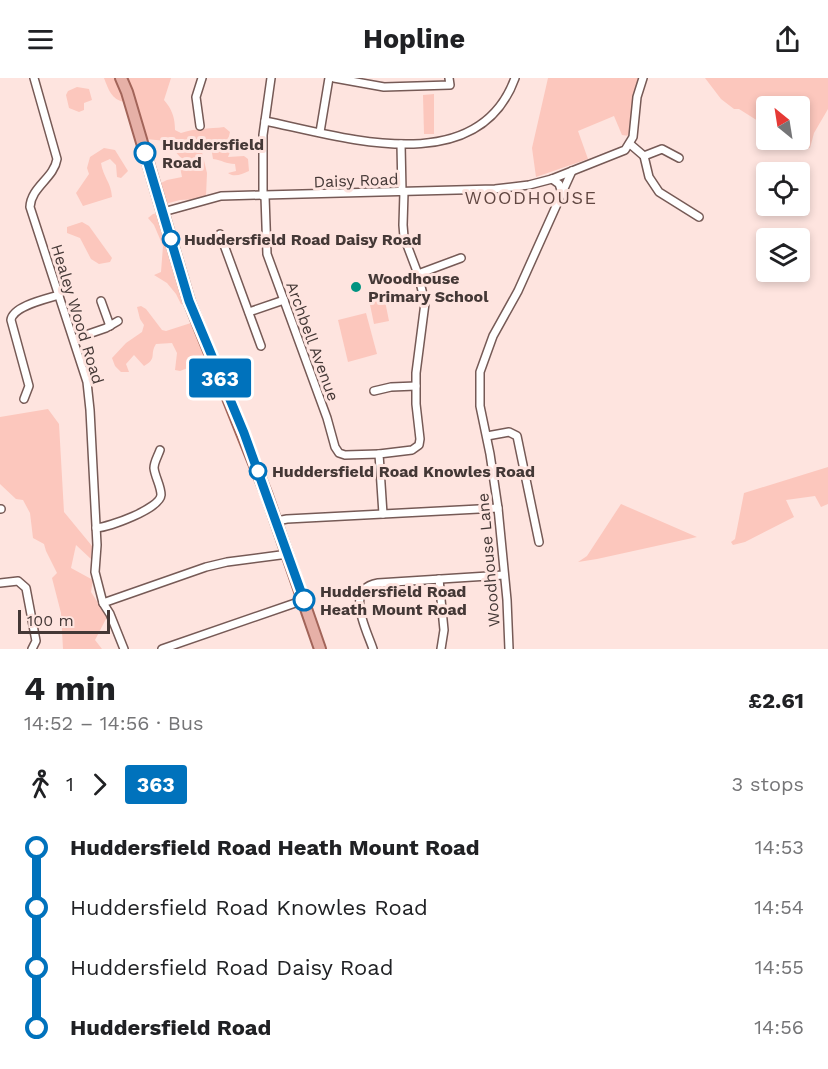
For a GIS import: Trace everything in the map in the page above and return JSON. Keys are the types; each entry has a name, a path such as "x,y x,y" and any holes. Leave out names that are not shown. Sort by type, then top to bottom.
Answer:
{"main road":[{"path":"121,78 189,301 277,521 321,649"}],"street":[{"name":"Healey Wood Road","path":"34,78 57,159 53,170 32,197 30,207 84,370 90,405 96,528 95,572 104,605 112,618 124,649"},
{"path":"200,126 196,97 202,78"},
{"name":"Archbell Avenue","path":"272,78 265,121 264,196 267,254 327,418 336,450 340,454 349,455 379,454"},
{"path":"320,132 329,78"},
{"path":"334,78 384,87 450,85 449,78"},
{"path":"265,121 368,142 401,144 446,141 483,123 495,112 508,94 515,78"},
{"path":"552,178 618,154 630,144 643,78"},
{"path":"383,514 379,454 409,450 419,444 420,437 416,386 425,312 424,296 404,237 401,144"},
{"path":"630,144 644,156 648,174 656,189 699,217"},
{"path":"644,156 662,149 677,157 684,150"},
{"name":"Woodhouse Lane","path":"508,649 498,508 479,399 481,367 493,336 518,291 572,171"},
{"path":"552,178 559,184 562,193"},
{"name":"Daisy Road","path":"163,212 221,196 503,189 552,178"},
{"path":"220,234 261,346"},
{"path":"418,274 461,258"},
{"path":"28,397 28,386 11,315 17,309 59,295"},
{"path":"249,312 284,300"},
{"path":"101,301 110,326"},
{"path":"74,339 118,321"},
{"path":"374,391 394,386 416,386"},
{"path":"487,436 509,432 516,436 539,542"},
{"path":"96,528 111,526 155,506 161,496 154,465 160,450"},
{"path":"277,521 498,508"},
{"path":"104,605 206,567 288,554"},
{"path":"373,649 359,607 359,599 363,590 370,585 504,574"},
{"path":"439,579 444,630 441,649"},
{"path":"0,583 18,581 26,588 36,641 32,649"},
{"path":"162,649 304,600"}],"shaded area":[{"path":"104,78 116,78 124,102 113,96"},
{"path":"127,78 171,78 164,100 172,114 175,130 181,133 224,127 230,132 228,140 201,148 207,173 206,196 165,204 159,184 182,177 181,158 166,141 146,139"},
{"path":"548,78 642,78 634,100 629,136 622,135 614,116 578,131 588,159 536,177 532,148"},
{"path":"705,78 828,78 828,109 814,133 810,148 810,96 756,96 756,120 739,109 734,109 721,99"},
{"path":"77,87 89,89 92,100 84,103 84,110 79,112 69,108 66,95 68,91"},
{"path":"434,94 434,134 424,134 423,95"},
{"path":"211,147 226,148 230,152 228,157 244,156 248,159 249,171 235,175 228,173 236,171 235,164 213,159"},
{"path":"104,148 115,150 128,171 121,178 117,177 116,165 110,159 101,163 112,197 83,206 76,193 89,174 87,168 90,157"},
{"path":"158,213 185,305 181,304 167,283 154,275 161,272 163,246 154,225 148,218"},
{"path":"82,222 89,226 112,258 110,262 99,264 91,259 80,238 67,233 67,227"},
{"path":"383,291 389,321 374,324 368,295"},
{"path":"141,306 162,330 166,331 194,322 213,373 209,374 206,367 198,364 180,371 175,370 177,353 172,343 156,344 152,358 144,366 134,355 126,364 129,372 121,372 115,366 112,358 126,343 142,332 144,325 137,307"},
{"path":"366,313 377,354 348,362 338,320"},
{"path":"48,409 59,424 64,512 92,546 91,559 76,545 71,568 93,580 91,592 107,617 95,640 102,649 63,649 61,613 52,578 57,573 44,544 33,538 30,513 23,500 16,499 0,484 0,417"},
{"path":"828,467 828,504 821,507 815,496 786,500 794,517 745,542 733,545 731,542 735,539 744,493"},
{"path":"621,504 697,537 578,562 587,556"}],"bus line":[{"name":"363","path":"145,153 189,301 244,433 304,600"}],"place":[{"name":"Huddersfield Road","path":"145,153"},
{"name":"Huddersfield Road Daisy Road","path":"171,239"},
{"name":"Woodhouse Primary School","path":"356,287"},
{"name":"Huddersfield Road Knowles Road","path":"258,471"},
{"name":"Huddersfield Road Heath Mount Road","path":"304,600"}],"district":[{"name":"WOODHOUSE","path":"531,198"}]}
